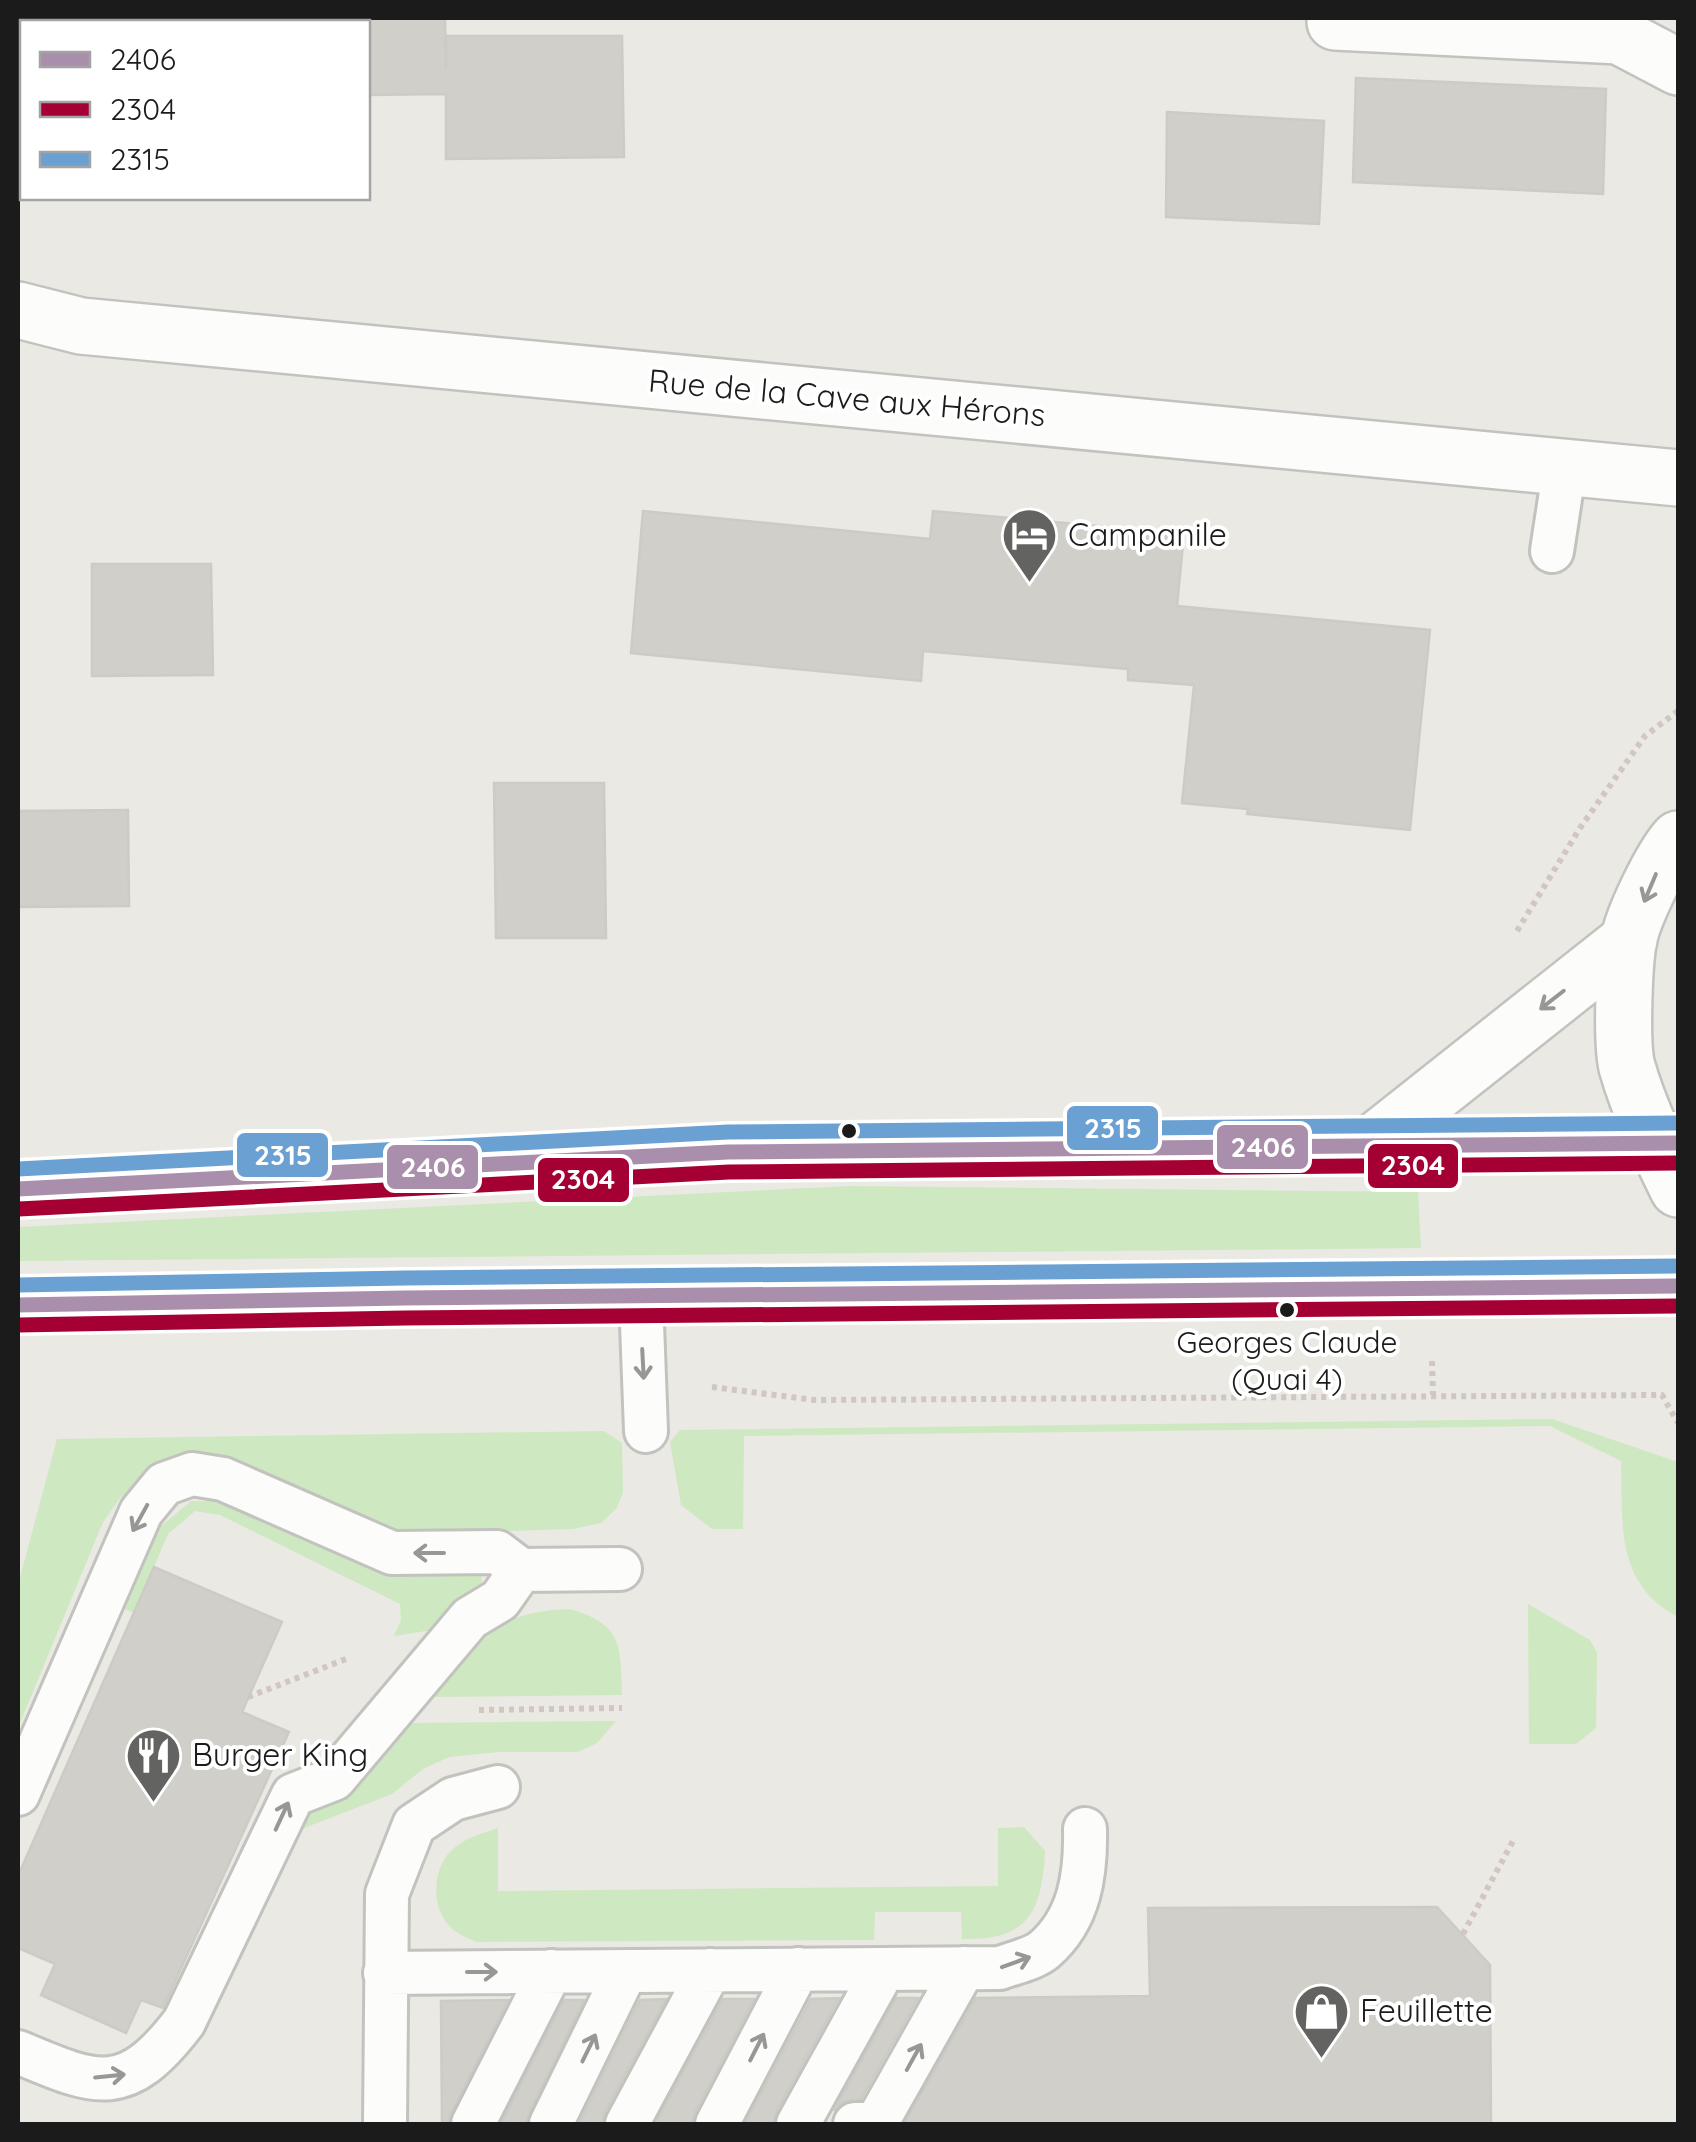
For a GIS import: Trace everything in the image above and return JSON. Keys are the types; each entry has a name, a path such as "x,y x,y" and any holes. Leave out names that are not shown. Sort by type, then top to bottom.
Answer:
{"main road":[{"path":"18,1189 728,1152 1368,1146 1671,1159"},
{"path":"18,1305 1678,1286"}],"street":[{"path":"1335,18 1335,22 1619,36 1678,67"},
{"name":"Rue de la Cave aux Hérons","path":"18,310 81,326 1678,478"},
{"path":"1671,1159 1626,1064 1628,940 1664,854 1678,839"},
{"path":"1368,1146 1628,940"}],"lane":[{"path":"1552,551 1565,466"},
{"path":"641,1297 646,1432"},
{"path":"18,1794 141,1512 164,1484 192,1474 223,1479 392,1553 497,1552 521,1570 620,1569"},
{"path":"18,2052 76,2077 111,2080 138,2070 162,2051 184,2022 292,1795 334,1780 470,1618 500,1600 521,1570"},
{"path":"385,2124 387,1894 414,1825 453,1799 498,1786"},
{"path":"385,1972 1000,1968 1042,1952 1072,1916 1086,1868 1086,1829"},
{"path":"856,2124 876,2124 964,1968"},
{"path":"717,2124 798,1969"},
{"path":"798,2124 884,1969"},
{"path":"627,2124 710,1970"},
{"path":"551,2124 626,1971"},
{"path":"473,2124 551,1972"}],"path":[{"path":"1510,940 1580,828 1645,736 1678,711"},
{"path":"701,1385 814,1400 1662,1395 1678,1423"},
{"path":"248,1698 362,1653"},
{"path":"468,1710 622,1708"},
{"path":"1463,1934 1514,1839"}],"green space":[{"path":"850,1186 1418,1192 1421,1248 18,1261 18,1227"},
{"path":"1552,1419 1678,1462 1678,1617 1657,1603 1632,1569 1623,1529 1621,1461 1550,1426 744,1436 743,1529 712,1529 681,1505 670,1442 680,1430"},
{"path":"604,1431 622,1443 623,1493 616,1509 601,1523 573,1529 413,1534 389,1529 226,1460 157,1464 120,1498 103,1522 18,1728 18,1585 57,1439"},
{"path":"191,1501 222,1501 384,1571 481,1574 482,1585 432,1630 394,1636 401,1620 400,1604 220,1515 195,1511 168,1534 134,1613 120,1607 159,1528"},
{"path":"1528,1604 1590,1640 1597,1653 1596,1728 1576,1744 1529,1744"},
{"path":"570,1609 600,1622 616,1640 622,1695 431,1697 475,1645 504,1623 543,1611"},
{"path":"616,1721 597,1743 578,1752 499,1752 449,1757 423,1769 392,1794 294,1832 300,1818 334,1803 359,1786 410,1723"},
{"path":"1024,1827 1045,1851 1035,1906 1016,1928 984,1938 962,1939 961,1912 875,1912 874,1940 477,1942 448,1925 436,1894 439,1872 449,1853 465,1841 498,1828 498,1891 998,1886 998,1828"}],"building":[{"path":"445,18 446,69 446,36 622,36 624,157 446,159 446,94 370,95 368,20"},
{"path":"1356,78 1606,89 1603,194 1353,182"},
{"path":"1167,112 1324,121 1319,224 1166,217"},
{"path":"643,511 930,539 933,511 1184,534 1177,606 1430,630 1410,830 1247,814 1248,809 1182,803 1194,685 1128,680 1128,669 923,651 921,681 631,653"},
{"path":"92,564 211,564 213,675 92,676"},
{"path":"494,783 604,783 606,938 496,938"},
{"path":"128,810 129,906 18,907 18,811"},
{"name":"Burger King","path":"154,1567 282,1622 242,1712 289,1732 163,2008 141,2000 126,2033 41,1995 55,1964 18,1948 18,1876"},
{"name":"Feuillette","path":"1437,1907 1490,1965 1491,2124 904,2124 976,1998 1150,1996 1148,1908"},
{"path":"839,1998 773,2124 745,2124 811,1999"},
{"path":"896,1998 918,1998 861,2099 843,2102 834,2111"},
{"path":"666,1999 602,2124 579,2124 640,2000"},
{"path":"723,1999 754,1999 692,2124 655,2124"},
{"path":"508,2000 448,2124 442,2124 441,2001"},
{"path":"564,2000 584,2000 526,2124 501,2124"}],"transit line":[{"name":"2315","path":"18,1169 728,1132 1678,1123"},
{"name":"2406","path":"18,1189 728,1152 1678,1143"},
{"name":"2304","path":"19,1209 729,1172 1678,1163"},
{"name":"2315","path":"18,1285 1678,1266"},
{"name":"2406","path":"18,1305 1678,1286"},
{"name":"2304","path":"18,1325 1678,1306"}],"place":[{"name":"Campanile","path":"1029,584"},
{"name":"Georges Claude (Quai 4)","path":"1287,1310"},
{"name":"Burger King","path":"153,1804"},
{"name":"Feuillette","path":"1321,2060"}]}
